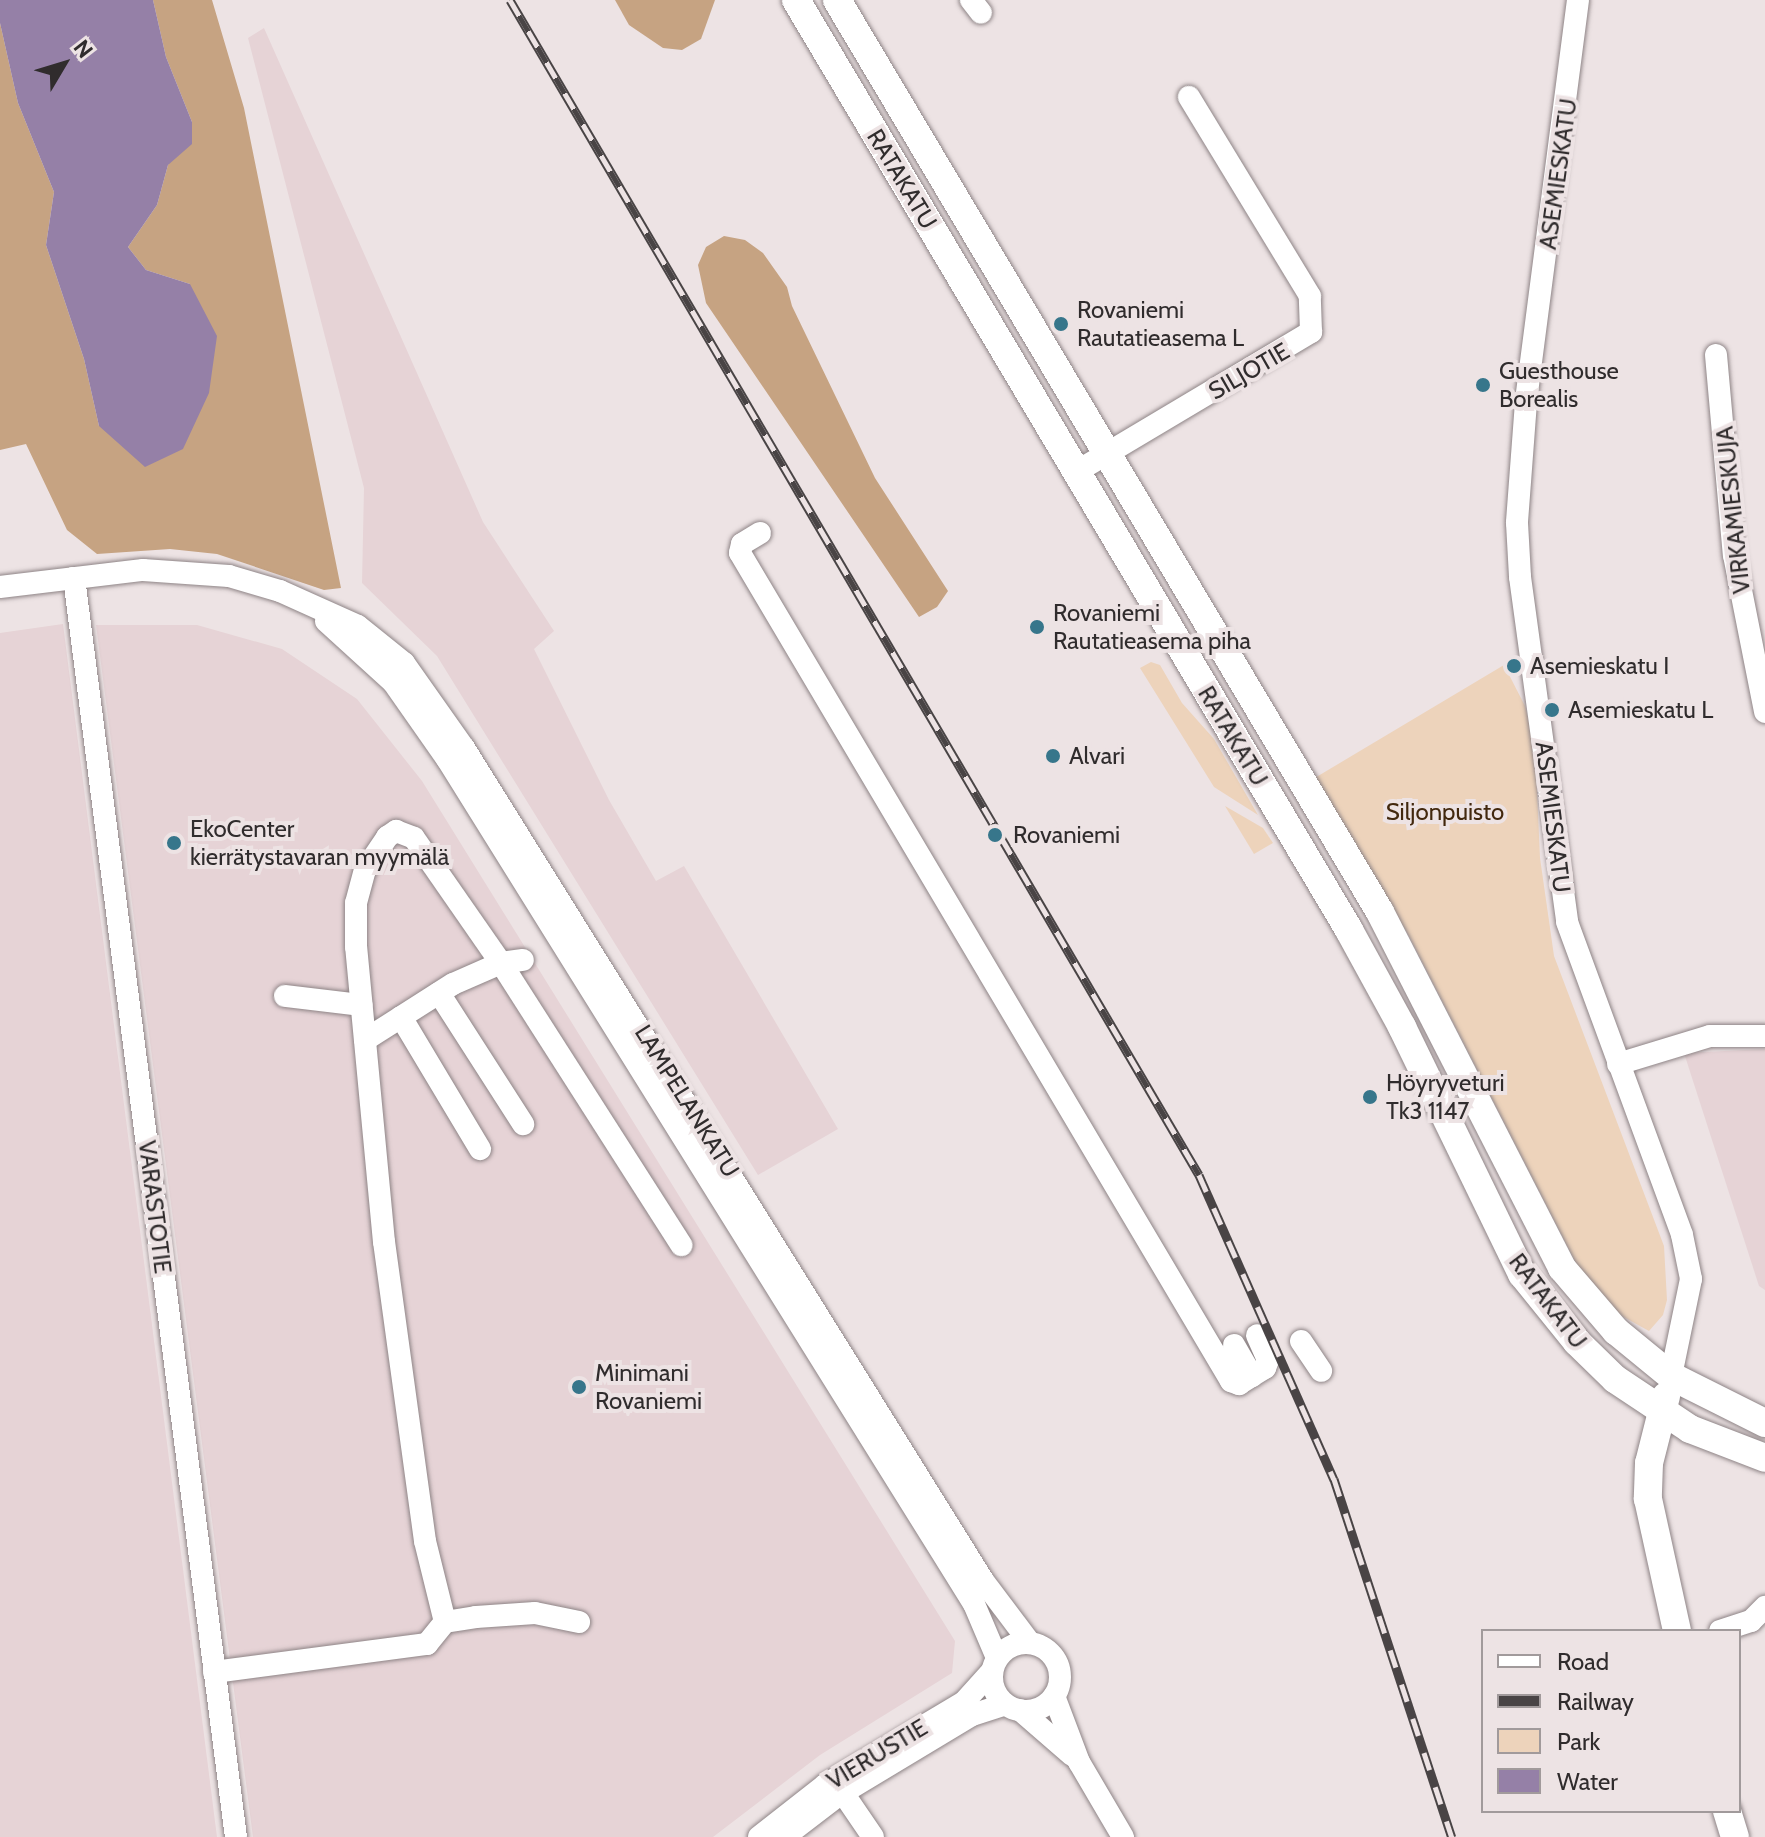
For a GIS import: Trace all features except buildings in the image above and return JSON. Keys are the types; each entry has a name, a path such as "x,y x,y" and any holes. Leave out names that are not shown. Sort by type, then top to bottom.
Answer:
{"main road":[{"name":"RATAKATU","path":"796,0 1402,1027 1522,1274 1604,1370 1661,1412 1718,1443 1765,1458"},
{"name":"RATAKATU","path":"837,0 1380,912 1562,1268 1616,1331 1671,1376 1765,1423"},
{"path":"1671,1376 1649,1463 1648,1499 1677,1629"},
{"path":"1728,1813 1735,1837"}],"street":[{"name":"ASEMIESKATU","path":"1578,0 1526,402 1517,523 1561,895 1618,1064 1682,1235 1691,1279 1671,1376"},
{"name":"SILJOTIE","path":"1076,472 1304,339 1314,323 1310,296 1189,97"},
{"name":"VIRKAMIESKUJA","path":"1716,355 1734,555 1765,712"},
{"path":"760,533 742,544 740,553 1231,1381 1239,1384 1268,1360 1257,1335"},
{"name":"LAMPELANKATU","path":"0,587 143,570 206,572 280,591 374,637 437,705 984,1582 1030,1643"},
{"name":"VARASTOTIE","path":"74,578 236,1837"},
{"path":"1160,614 1191,595"},
{"name":"LAMPELANKATU","path":"303,603 375,663 440,749 974,1604 994,1665"},
{"path":"445,1622 425,1541 384,1242 361,1005 356,903 372,857 396,831 414,838 512,961 681,1245"},
{"path":"365,1040 439,993 512,961"},
{"path":"439,993 523,1124"},
{"path":"285,996 361,1005"},
{"path":"401,1017 480,1149"},
{"path":"1618,1064 1710,1036 1765,1036"},
{"path":"1301,1341 1321,1371"},
{"path":"1234,1345 1252,1376"},
{"path":"214,1672 427,1644 445,1622 535,1613 579,1622"},
{"path":"1726,1629 1760,1617"},
{"path":"1079,1762 1012,1707 993,1686 994,1665 1011,1646 1030,1643 1049,1652 1058,1664 1054,1696 1079,1762 1123,1837"},
{"name":"VIERUSTIE","path":"759,1837 825,1785 964,1702 994,1665"},
{"path":"1012,1707 1036,1709 1054,1696"},
{"name":"VIERUSTIE","path":"784,1837 843,1793 972,1715 1012,1707"},
{"path":"843,1793 873,1837"}],"shaded area":[{"path":"153,0 212,0 244,108 341,588 324,590 217,554 170,549 97,554 67,530 26,444 0,450 0,23 18,103 54,192 46,245 84,359 99,426 190,284 146,270 128,247 157,205 168,165 192,122 166,57"},
{"path":"615,0 715,0 701,39 682,50 663,48 629,25"},
{"path":"264,28 483,522 554,631 534,649 609,800 656,881 684,866 838,1129 758,1175 437,656 362,583 364,488 248,38"},
{"path":"724,236 745,240 763,253 787,287 792,306 875,478 948,591 937,607 919,617 706,303 698,265 706,247"},
{"path":"63,624 217,1837 0,1837 0,633"},
{"path":"96,625 197,625 282,649 357,699 422,781 955,1641 952,1673 820,1755 713,1837 253,1837"},
{"path":"1765,1049 1765,1290 1759,1286 1684,1053"}],"green space":[{"path":"1151,662 1160,665 1182,703 1214,739 1258,815 1214,787 1140,668"},
{"name":"Siljonpuisto","path":"1504,665 1525,706 1535,747 1540,858 1554,956 1664,1246 1667,1300 1663,1315 1649,1331 1620,1315 1580,1271 1408,934 1313,779"},
{"path":"1225,806 1263,828 1273,843 1254,854"}],"water":[{"path":"0,0 153,0 166,57 192,122 192,144 168,165 157,205 128,247 146,270 190,284 217,336 209,393 183,449 145,467 99,426 84,359 46,245 54,192 18,103 0,23"}],"railway":[{"path":"510,0 1199,1175 1334,1479 1452,1837"}],"place":[{"name":"Rovaniemi Rautatieasema L","path":"1061,324"},
{"name":"Guesthouse Borealis","path":"1483,385"},
{"name":"Rovaniemi Rautatieasema piha","path":"1037,627"},
{"name":"Asemieskatu I","path":"1514,666"},
{"name":"Asemieskatu L","path":"1552,710"},
{"name":"Alvari","path":"1053,756"},
{"name":"Rovaniemi","path":"995,835"},
{"name":"EkoCenter kierrätystavaran myymälä","path":"174,843"},
{"name":"Höyryveturi Tk3 1147","path":"1370,1097"},
{"name":"Minimani Rovaniemi","path":"579,1387"}]}
